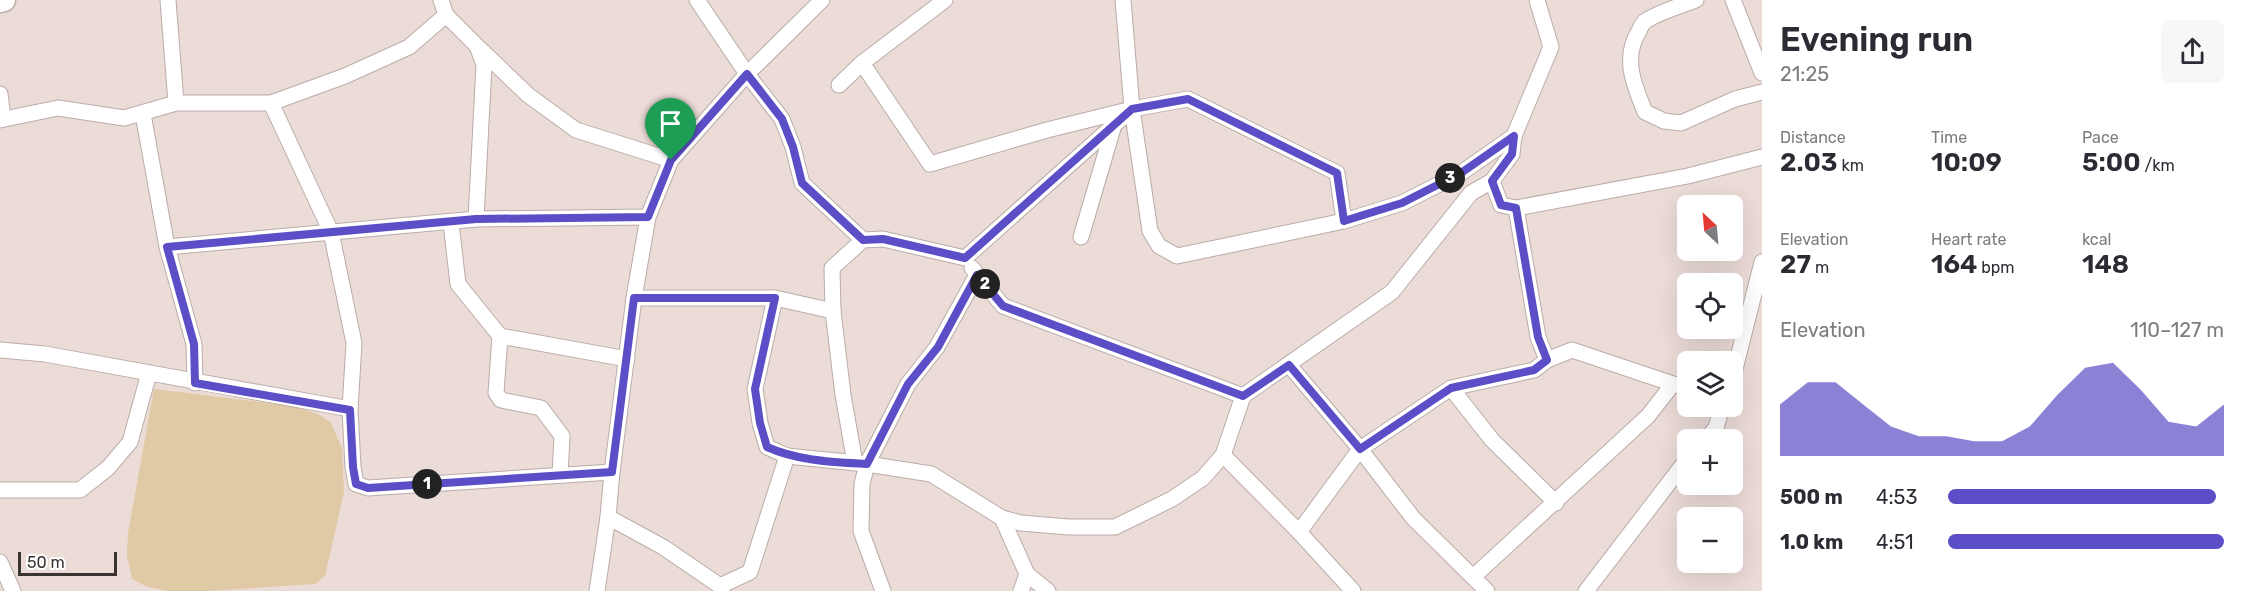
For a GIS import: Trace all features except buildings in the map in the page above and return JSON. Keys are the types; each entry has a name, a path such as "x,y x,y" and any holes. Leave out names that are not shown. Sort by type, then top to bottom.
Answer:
{"street":[{"path":"168,0 176,103"},
{"path":"441,0 446,15 477,46 528,95 576,130 671,160"},
{"path":"697,0 747,74 782,119 793,147 802,183 863,240"},
{"path":"597,591 634,298 648,217 671,160 747,74 822,0"},
{"path":"839,85 862,63 945,0"},
{"path":"1122,0 1132,109 1150,231 1158,246 1177,256 1344,221 1402,203 1461,173 1514,136"},
{"path":"775,298 755,389 760,423 767,447 787,456 861,463 931,474 1002,518 1021,523 1068,527 1116,527 1172,499 1203,478 1222,455 1243,396 1392,292 1471,194 1492,181 1512,154 1514,136 1551,46 1537,0"},
{"path":"1696,0 1644,21 1633,39 1629,61 1632,78 1645,112 1664,121 1681,123 1735,99 1762,92"},
{"path":"1733,0 1762,73"},
{"path":"0,94 2,119 58,108 124,118 176,103 271,103 345,76 409,47 446,15"},
{"path":"476,219 484,65 477,46"},
{"path":"862,63 930,164 1047,130 1132,109 1188,99 1337,173 1344,221"},
{"path":"271,103 331,232 354,343 350,410 356,484 368,488 612,472"},
{"path":"965,258 1132,109"},
{"path":"142,114 167,247 194,344 195,383"},
{"path":"1081,237 1113,125"},
{"path":"1492,181 1501,205 1516,208 1688,176 1762,157"},
{"path":"1516,208 1538,337 1547,360"},
{"path":"167,247 476,219 648,217"},
{"path":"451,222 458,284 500,336 627,359"},
{"path":"883,591 861,531 861,463 843,395 833,310 832,268 863,240 883,239 965,258 1003,306 1243,396"},
{"path":"1740,351 1760,282 1762,262"},
{"path":"861,463 908,384 938,347 977,275"},
{"path":"634,298 775,298 833,310"},
{"path":"500,336 496,393 501,400 541,408 562,436 560,475"},
{"path":"0,350 45,354 350,410"},
{"path":"1299,532 1360,449 1451,388 1534,370 1547,360 1572,350 1677,385"},
{"path":"1289,365 1360,449 1413,518 1487,591"},
{"path":"0,490 80,490 108,468 130,442 149,373"},
{"path":"1451,388 1492,440 1556,503"},
{"path":"1473,577 1556,503 1677,389"},
{"path":"1222,455 1299,532 1353,591"},
{"path":"608,517 663,547 721,589 750,572 787,456"},
{"path":"1586,591 1677,472"},
{"path":"1002,518 1027,574 1047,591"},
{"path":"0,562 14,591"},
{"path":"1021,591 1027,574"}],"shaded area":[{"path":"154,389 293,406 320,415 331,423 342,448 344,492 325,576 315,584 210,591 168,591 148,587 132,579 127,556 128,533"}],"route":[{"path":"747,74 782,119 793,147 802,183 863,240 883,239 965,258 1132,109 1188,99 1337,173 1344,221 1402,203 1461,173 1514,136 1512,154 1492,181 1501,205 1516,208 1538,337 1547,360 1534,370 1451,388 1360,449 1289,365 1243,396 1003,306 977,275 938,347 908,384 867,464 787,456 767,447 760,423 755,389 775,298 634,298 612,472 368,488 356,484 350,410 195,383 194,344 167,247 476,219 648,217 671,160 747,74"}]}
